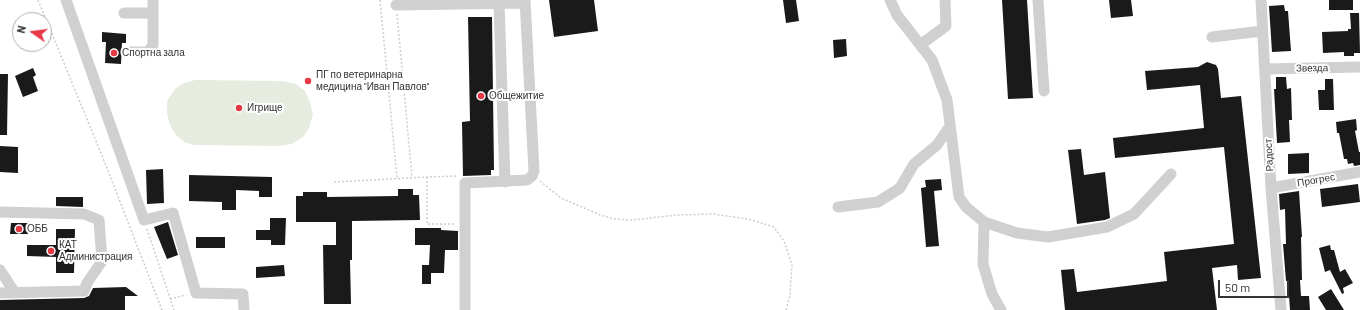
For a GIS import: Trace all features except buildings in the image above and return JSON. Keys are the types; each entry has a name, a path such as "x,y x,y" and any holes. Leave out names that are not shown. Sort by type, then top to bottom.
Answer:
{"street":[{"path":"66,0 144,220 173,213 196,293 243,294 244,310"},
{"path":"131,52 148,52 153,45 153,0"},
{"path":"890,0 897,15 932,60 947,100 959,197 966,207 984,222 1017,233 1048,237 1108,227 1134,214 1171,174"},
{"path":"920,45 946,26 945,0"},
{"path":"1038,0 1044,91"},
{"name":"Радост","path":"1261,0 1271,188 1281,310"},
{"path":"396,5 525,1 534,171 528,180 465,183 465,310"},
{"path":"499,3 505,182"},
{"path":"124,13 153,13"},
{"path":"1212,37 1262,30"},
{"name":"Звезда","path":"1265,69 1360,66"},
{"path":"838,207 878,202 900,188 914,164 937,145 950,126"},
{"name":"Прогрес","path":"1271,188 1360,172"},
{"path":"0,212 84,214 99,220 102,261 87,283 84,291 0,292"},
{"path":"984,222 983,264 992,294 1001,310"},
{"path":"0,270 15,293"}],"path":[{"path":"38,0 103,156 162,310"},
{"path":"380,0 397,178"},
{"path":"396,5 412,178"},
{"path":"534,171 542,183 562,198 600,215 614,219 632,220 677,215 713,214 748,219 774,226 784,241 792,265 790,295 786,310"},
{"path":"334,182 460,176 465,183"},
{"path":"427,177 427,224 465,224"},
{"path":"144,220 174,310"},
{"path":"170,299 196,293"}],"shaded area":[{"name":"Игрище","path":"195,80 282,81 296,84 305,91 310,102 313,115 309,128 303,137 292,144 279,146 194,145 184,142 176,135 170,125 167,113 167,101 175,89 184,83"}],"place":[{"name":"Спортна зала","path":"114,53"},
{"name":"ПГ по ветеринарна медицина \"Иван Павлов\"","path":"308,81"},
{"name":"Общежитие","path":"481,96"},
{"name":"Игрище","path":"239,108"},
{"name":"ОББ","path":"19,229"},
{"name":"КАТ Администрация","path":"51,251"}]}
